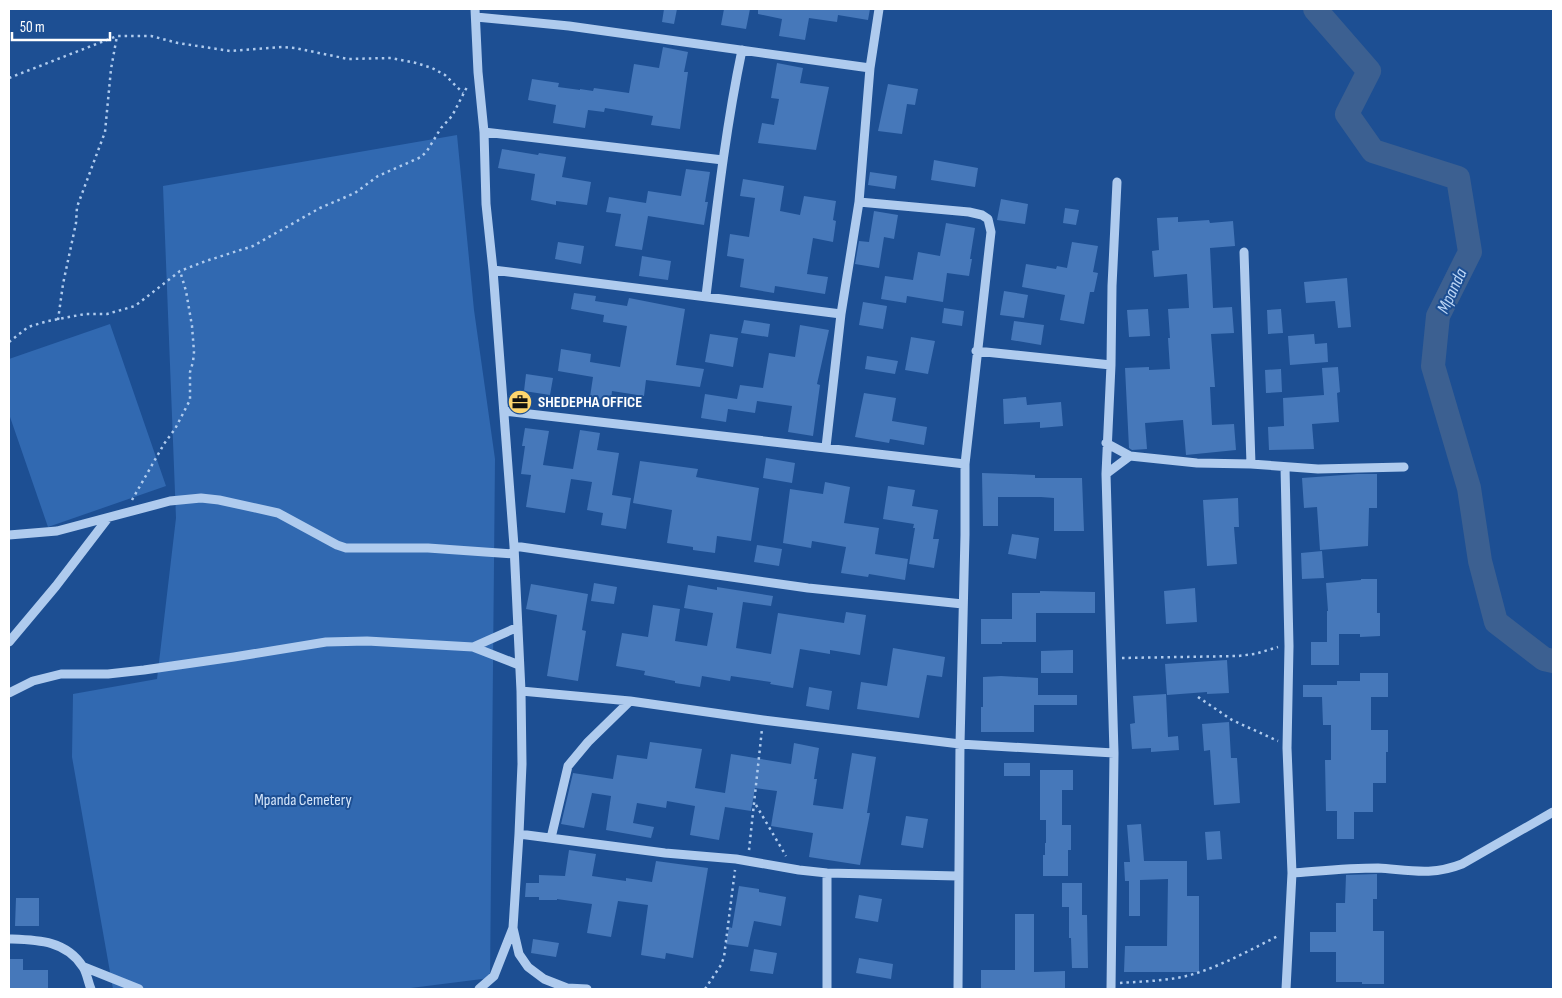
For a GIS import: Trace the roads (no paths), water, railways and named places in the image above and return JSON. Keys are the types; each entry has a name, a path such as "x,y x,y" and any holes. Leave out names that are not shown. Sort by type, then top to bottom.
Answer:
{"street":[{"path":"826,447 841,314 860,202 870,68 879,9"},
{"path":"587,989 567,989 544,978 528,967 519,954 513,928 522,764 521,690 514,550 493,270 486,204 484,132 475,13 870,68"},
{"path":"706,296 732,98 742,50"},
{"path":"484,132 723,160"},
{"path":"1112,987 1114,753 1106,443 1111,364 1112,286 1117,182"},
{"path":"860,202 968,212 988,218 990,226 990,244 976,351 965,464 958,876 958,989"},
{"path":"1244,252 1251,464"},
{"path":"493,270 841,314"},
{"path":"976,351 1111,364"},
{"path":"504,411 965,464"},
{"path":"1106,443 1130,456 1197,463 1338,469 1404,468"},
{"path":"1106,474 1130,456"},
{"path":"1285,467 1289,646 1288,748 1292,873 1286,989"},
{"path":"9,534 57,531 170,501 192,498 219,500 283,515 337,545 346,548 514,550 808,588 963,604"},
{"path":"9,642 56,586 108,518"},
{"path":"473,647 518,627"},
{"path":"9,693 33,681 61,674 108,674 144,670 326,642 367,641 473,647 519,664"},
{"path":"521,690 630,701 763,720 960,744 1114,753"},
{"path":"551,838 568,766 588,742 630,701"},
{"path":"1292,873 1377,868 1424,872 1450,869 1479,855 1553,812"},
{"path":"519,834 665,853 736,859 827,873 958,876"},
{"path":"827,873 827,989"},
{"path":"479,989 494,976 513,928"},
{"path":"9,939 36,940 59,944 84,967 91,989"},
{"path":"84,967 139,989"}],"waterway":[{"name":"Mpanda","path":"1315,9 1369,71 1347,114 1373,151 1458,178 1470,252 1438,316 1433,366 1469,488 1480,561 1496,622 1544,659 1553,661"}],"place":[{"name":"SHEDEPHA OFFICE","path":"520,402"}],"park label":[{"name":"Mpanda Cemetery","path":"303,800"}]}
